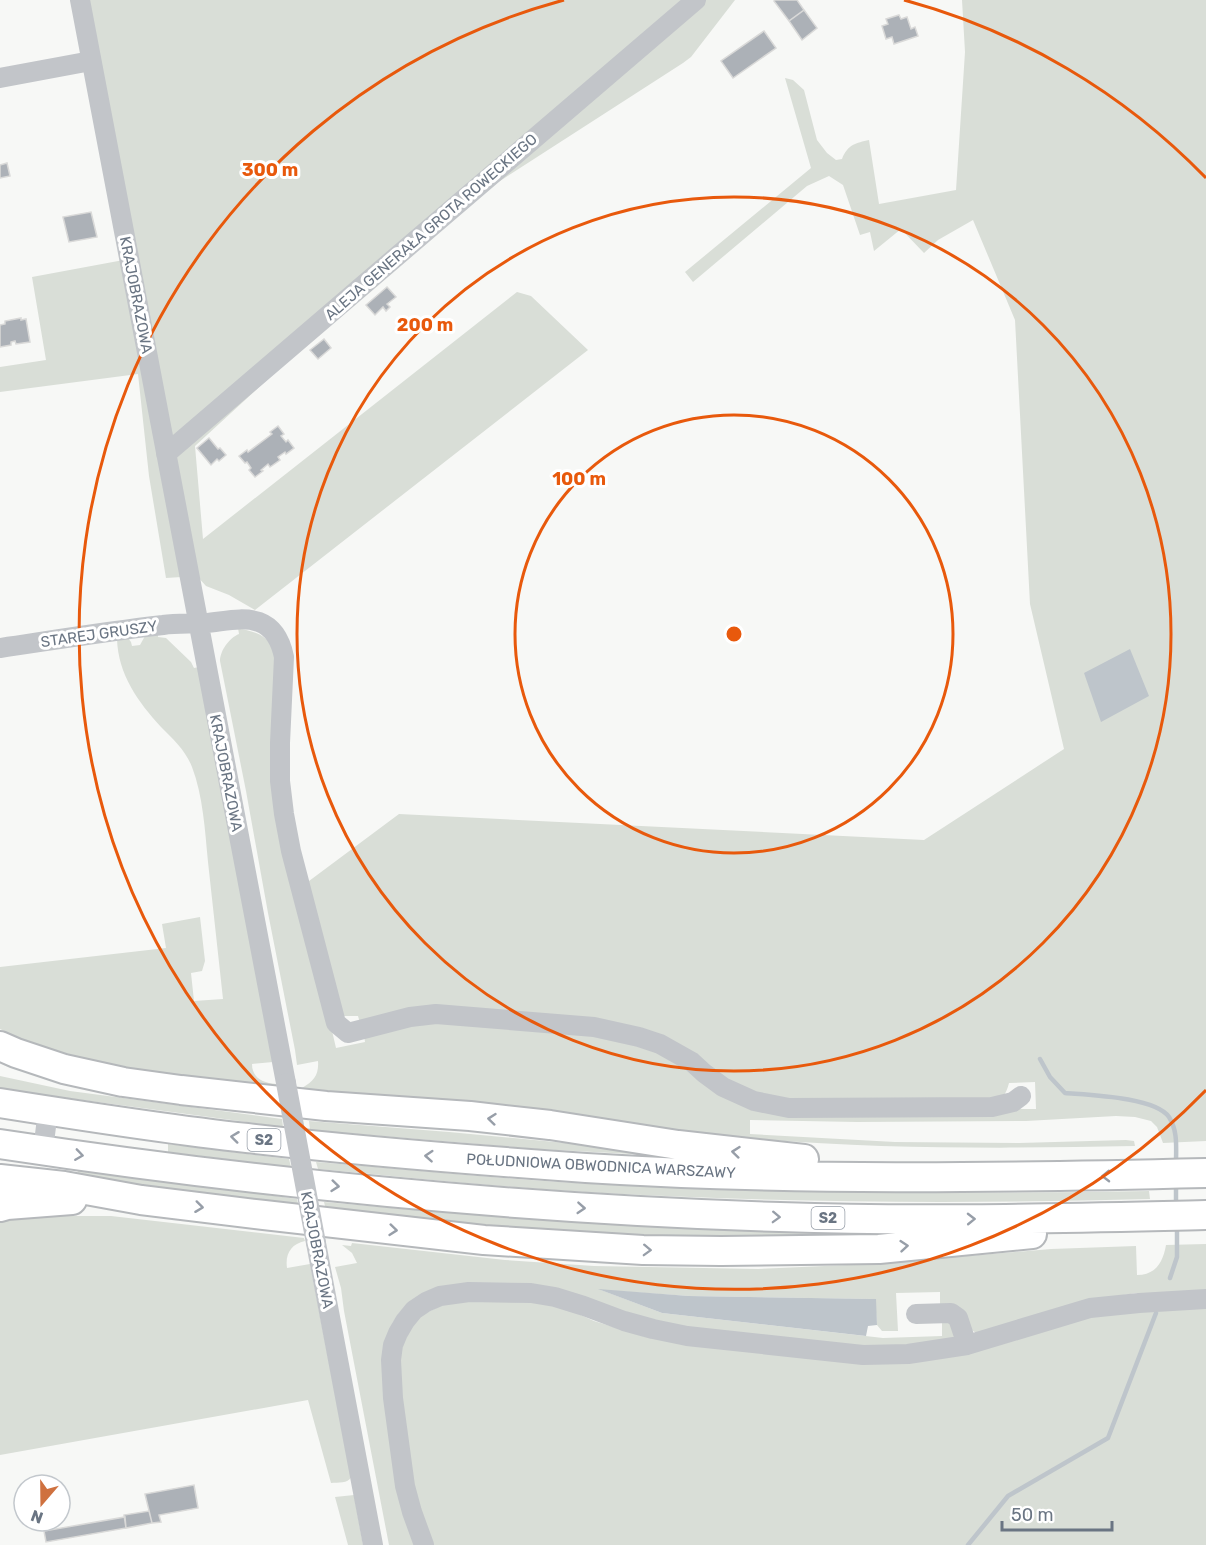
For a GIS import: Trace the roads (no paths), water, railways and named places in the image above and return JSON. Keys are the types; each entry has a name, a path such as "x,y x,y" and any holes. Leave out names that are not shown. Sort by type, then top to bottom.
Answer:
{"highway":[{"path":"0,1046 64,1069 123,1082 247,1098 383,1111 470,1116 746,1153 1024,1177"},
{"path":"0,1064 94,1086 149,1093 247,1098"},
{"name":"POŁUDNIOWA OBWODNICA WARSZAWY","path":"0,1103 246,1138 586,1168 784,1175 1024,1177 1206,1173"},
{"name":"S2","path":"0,1144 277,1180 597,1209 869,1219 1206,1215"},
{"path":"0,1179 64,1186 141,1200 484,1240 643,1250 879,1249 1024,1236 1134,1216"},
{"path":"0,1207 60,1200 141,1200"}],"street":[{"name":"KRAJOBRAZOWA","path":"80,0 373,1545"},
{"name":"ALEJA GENERAŁA GROTA ROWECKIEGO","path":"166,454 696,0"},
{"path":"0,78 91,61"},
{"name":"STAREJ GRUSZY","path":"0,648 162,625 245,619 259,622 277,635 284,657 280,743 280,781 284,814 291,851 336,1023 348,1033 410,1017 436,1014 608,1029 660,1044 692,1062 723,1087 754,1101 789,1107 992,1107 1013,1102 1022,1096"},
{"path":"43,1150 48,1111"},
{"path":"424,1545 405,1486 393,1398 392,1360 393,1345 405,1321 414,1310 440,1296 469,1292 531,1293 555,1297 644,1327 687,1336 863,1355 908,1354 967,1345 1090,1308 1206,1299"},
{"path":"916,1314 951,1313 958,1318 967,1345"}],"waterway":[{"path":"1040,1059 1050,1077 1065,1093 1121,1098 1161,1110 1169,1117 1174,1128 1176,1163"},
{"path":"1176,1183 1176,1205"},
{"path":"1170,1278 1177,1257 1177,1225"},
{"path":"968,1545 1008,1496 1108,1438 1156,1313"}]}
